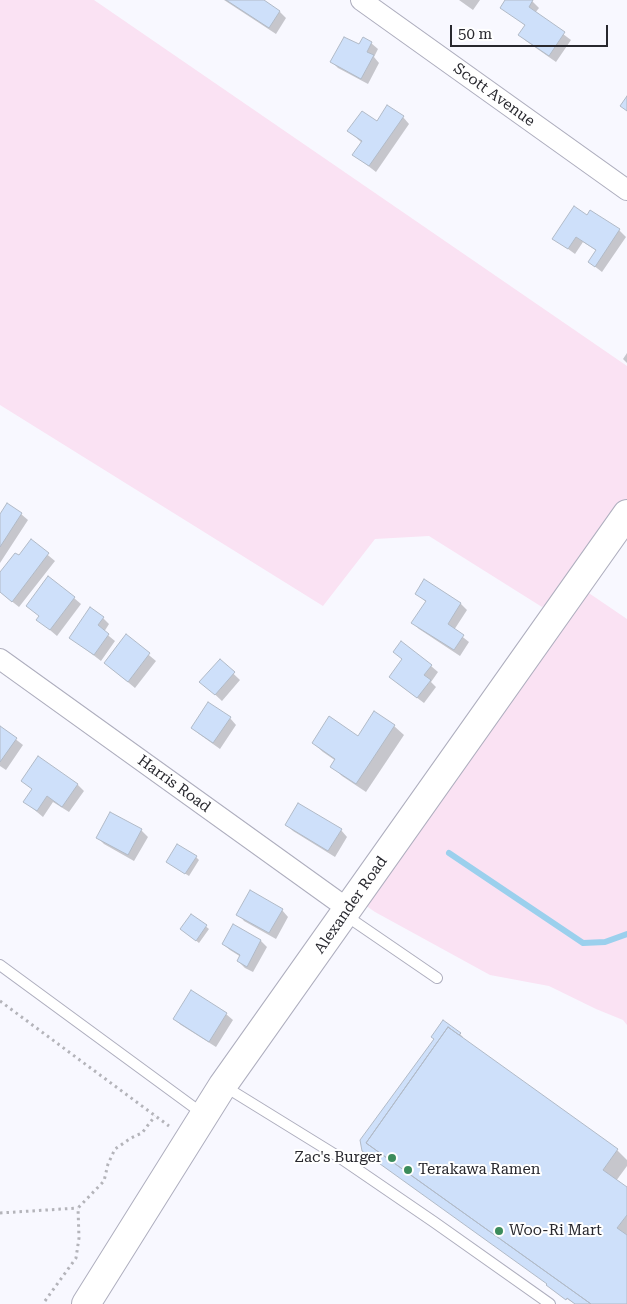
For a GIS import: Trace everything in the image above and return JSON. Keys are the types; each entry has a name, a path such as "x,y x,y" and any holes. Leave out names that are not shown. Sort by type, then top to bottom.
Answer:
{"street":[{"name":"Scott Avenue","path":"361,0 627,190"},
{"name":"Alexander Road","path":"86,1304 223,1086 627,514"},
{"name":"Harris Road","path":"0,659 346,912"}],"lane":[{"path":"346,912 437,978"},
{"path":"0,965 204,1115"},
{"path":"223,1086 339,1157 550,1304"}],"path":[{"path":"0,1001 188,1140"},
{"path":"0,1213 78,1208 104,1181 108,1164 115,1149 142,1133 155,1116"},
{"path":"45,1301 76,1258 79,1238 78,1208"}],"shaded area":[{"path":"0,0 94,0 627,366 627,506 569,588 542,607 429,536 375,539 323,606 0,405"},
{"path":"577,585 627,619 627,1025 623,1020 549,986 490,975 375,912 355,898"}],"building":[{"path":"226,0 264,0 280,11 269,28"},
{"path":"505,0 533,0 529,7 565,32 549,56 518,35 525,25 500,8"},
{"path":"344,37 359,44 363,37 372,42 367,52 374,55 361,79 330,62"},
{"path":"627,96 627,111 620,106"},
{"path":"387,105 404,116 369,166 352,155 362,141 347,131 362,111 377,121"},
{"path":"574,206 587,215 590,210 620,229 595,267 588,262 596,250 576,237 568,249 552,239"},
{"path":"7,503 22,513 0,547 0,514"},
{"path":"31,539 49,553 12,602 0,592 0,572 15,553 19,555"},
{"path":"48,576 75,597 50,630 36,620 39,616 26,606"},
{"path":"424,579 461,603 448,624 464,635 454,650 411,623 426,601 415,594"},
{"path":"90,607 104,617 98,625 109,634 94,655 69,638"},
{"path":"126,634 150,653 128,682 104,663"},
{"path":"401,641 432,665 424,675 431,680 417,698 389,677 402,659 393,652"},
{"path":"220,659 235,672 215,695 199,682"},
{"path":"208,702 231,717 213,743 191,728"},
{"path":"374,711 395,725 356,784 330,767 335,759 312,743 329,716 358,736"},
{"path":"0,726 17,738 0,762"},
{"path":"38,756 78,784 62,807 47,796 37,811 23,802 32,789 21,781"},
{"path":"298,803 342,829 328,851 285,825"},
{"path":"110,812 142,829 128,855 96,838"},
{"path":"177,844 197,856 185,874 166,862"},
{"path":"250,890 283,909 269,933 236,915"},
{"path":"191,914 207,925 196,941 180,929"},
{"path":"233,924 261,940 247,967 237,961 240,955 222,944"},
{"path":"191,990 227,1013 209,1042 173,1019"},
{"path":"443,1020 461,1033 459,1035 448,1027 366,1143 591,1304 575,1304 567,1298 566,1300 547,1284 362,1151 360,1140 434,1039 431,1037"},
{"path":"448,1027 618,1149 603,1170 627,1187 627,1215 617,1228 627,1235 627,1304 591,1304 366,1143"}],"waterway":[{"path":"449,853 583,943 605,942 627,934"}],"place":[{"name":"Zac's Burger","path":"392,1158"},
{"name":"Terakawa Ramen","path":"408,1170"},
{"name":"Woo-Ri Mart","path":"499,1231"}]}
